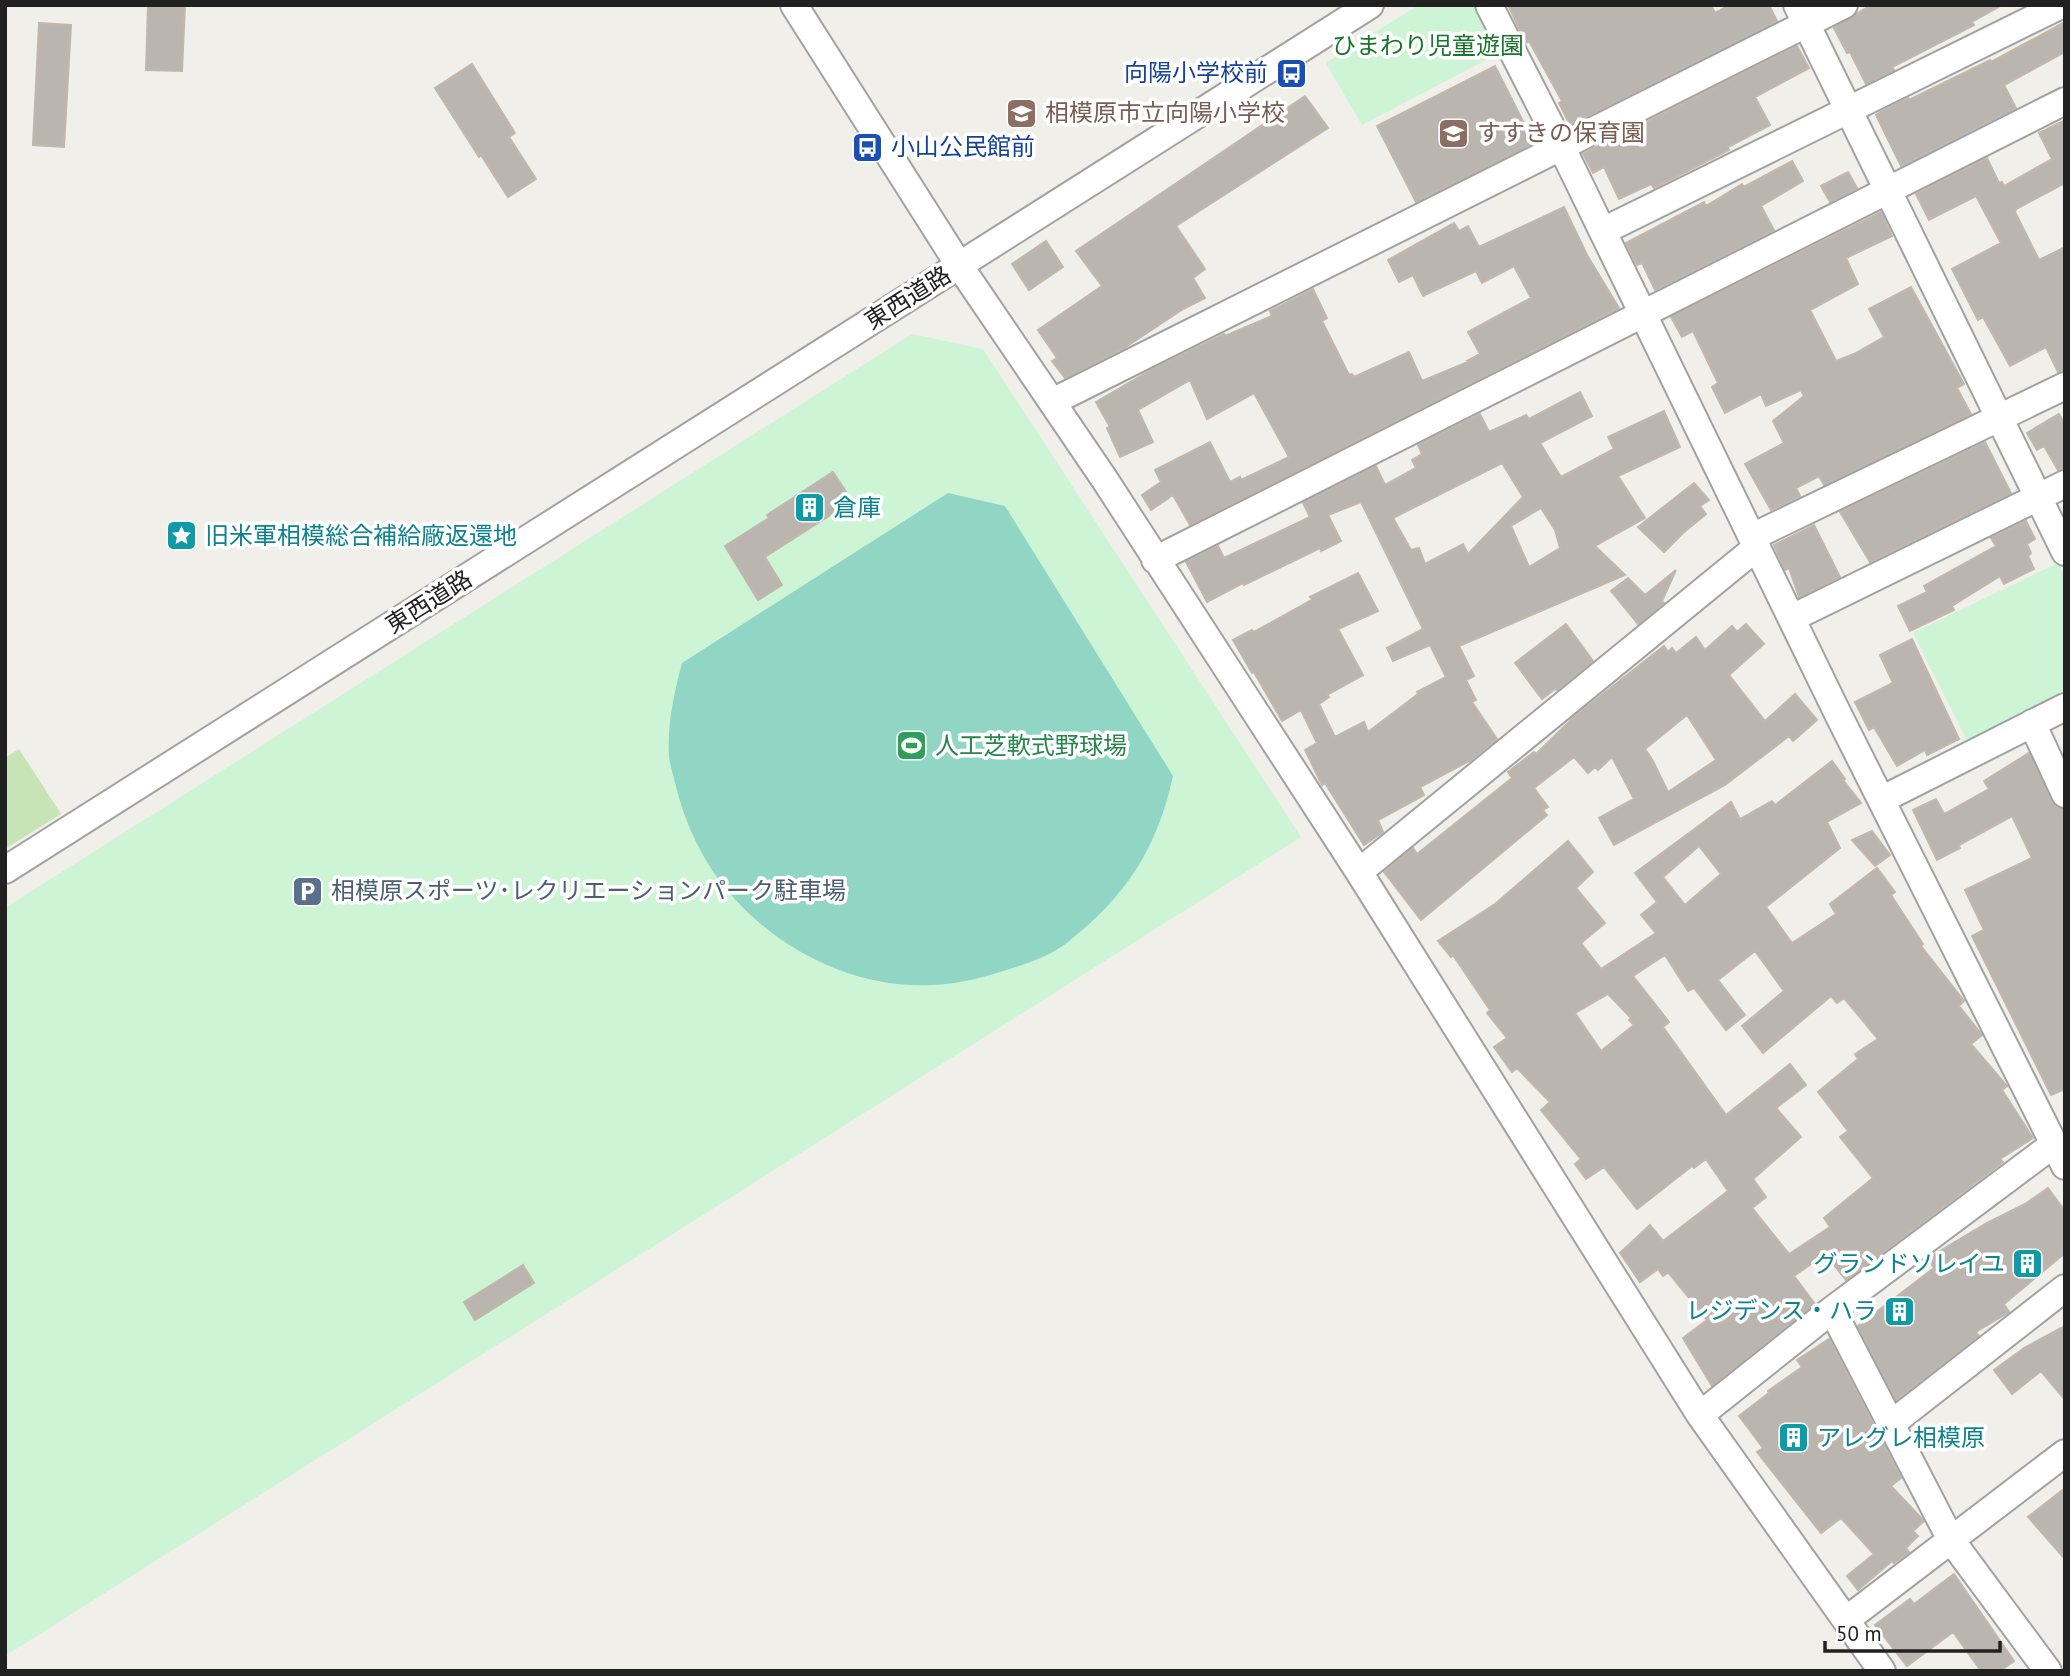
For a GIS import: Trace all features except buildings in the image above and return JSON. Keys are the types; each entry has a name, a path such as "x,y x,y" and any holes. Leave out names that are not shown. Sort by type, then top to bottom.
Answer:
{"street":[{"path":"793,5 959,265 1052,402 1359,872 1700,1415 1882,1671"},
{"name":"東西道路","path":"5,870 1370,5"},
{"path":"1489,5 1644,314 1881,800 2060,1153 1832,1310 1700,1415"},
{"path":"1052,402 1562,148 1801,15 1844,5"},
{"path":"1603,231 2061,5"},
{"path":"1801,15 2065,552"},
{"path":"1155,560 2065,101"},
{"path":"1359,872 1755,542 2065,386"},
{"path":"1792,618 2065,484"},
{"path":"1881,800 2065,707"},
{"path":"2032,723 2065,794"},
{"path":"1891,1424 2065,1288"},
{"path":"1832,1310 1951,1539 2048,1671"},
{"path":"1846,1620 2064,1456"}],"green space":[{"name":"ひまわり児童遊園","path":"1419,5 1473,5 1497,54 1362,125 1326,63"},
{"path":"912,334 983,349 1301,837 5,1656 5,908"},
{"name":"人工芝軟式野球場","path":"948,493 1005,506 1173,776 1158,826 1136,869 1107,907 1068,942 1036,960 983,977 933,985 900,984 868,979 807,956 754,918 731,895 706,860 685,817 669,760 670,721 682,663"},
{"path":"2058,563 2065,577 2065,707 1973,752 1913,633"},
{"path":"19,749 61,814 5,849 5,758"}],"place":[{"name":"向陽小学校前","path":"1291,73"},
{"name":"相模原市立向陽小学校","path":"1022,113"},
{"name":"すすきの保育園","path":"1454,133"},
{"name":"小山公民館前","path":"868,147"},
{"name":"倉庫","path":"810,508"},
{"name":"旧米軍相模総合補給廠返還地","path":"182,536"},
{"name":"人工芝軟式野球場","path":"912,746"},
{"name":"相模原スポーツ･レクリエーションパーク駐車場","path":"308,891"},
{"name":"グランドソレイユ","path":"2028,1264"},
{"name":"レジデンス・ハラ","path":"1900,1311"},
{"name":"アレグレ相模原","path":"1794,1438"}]}
